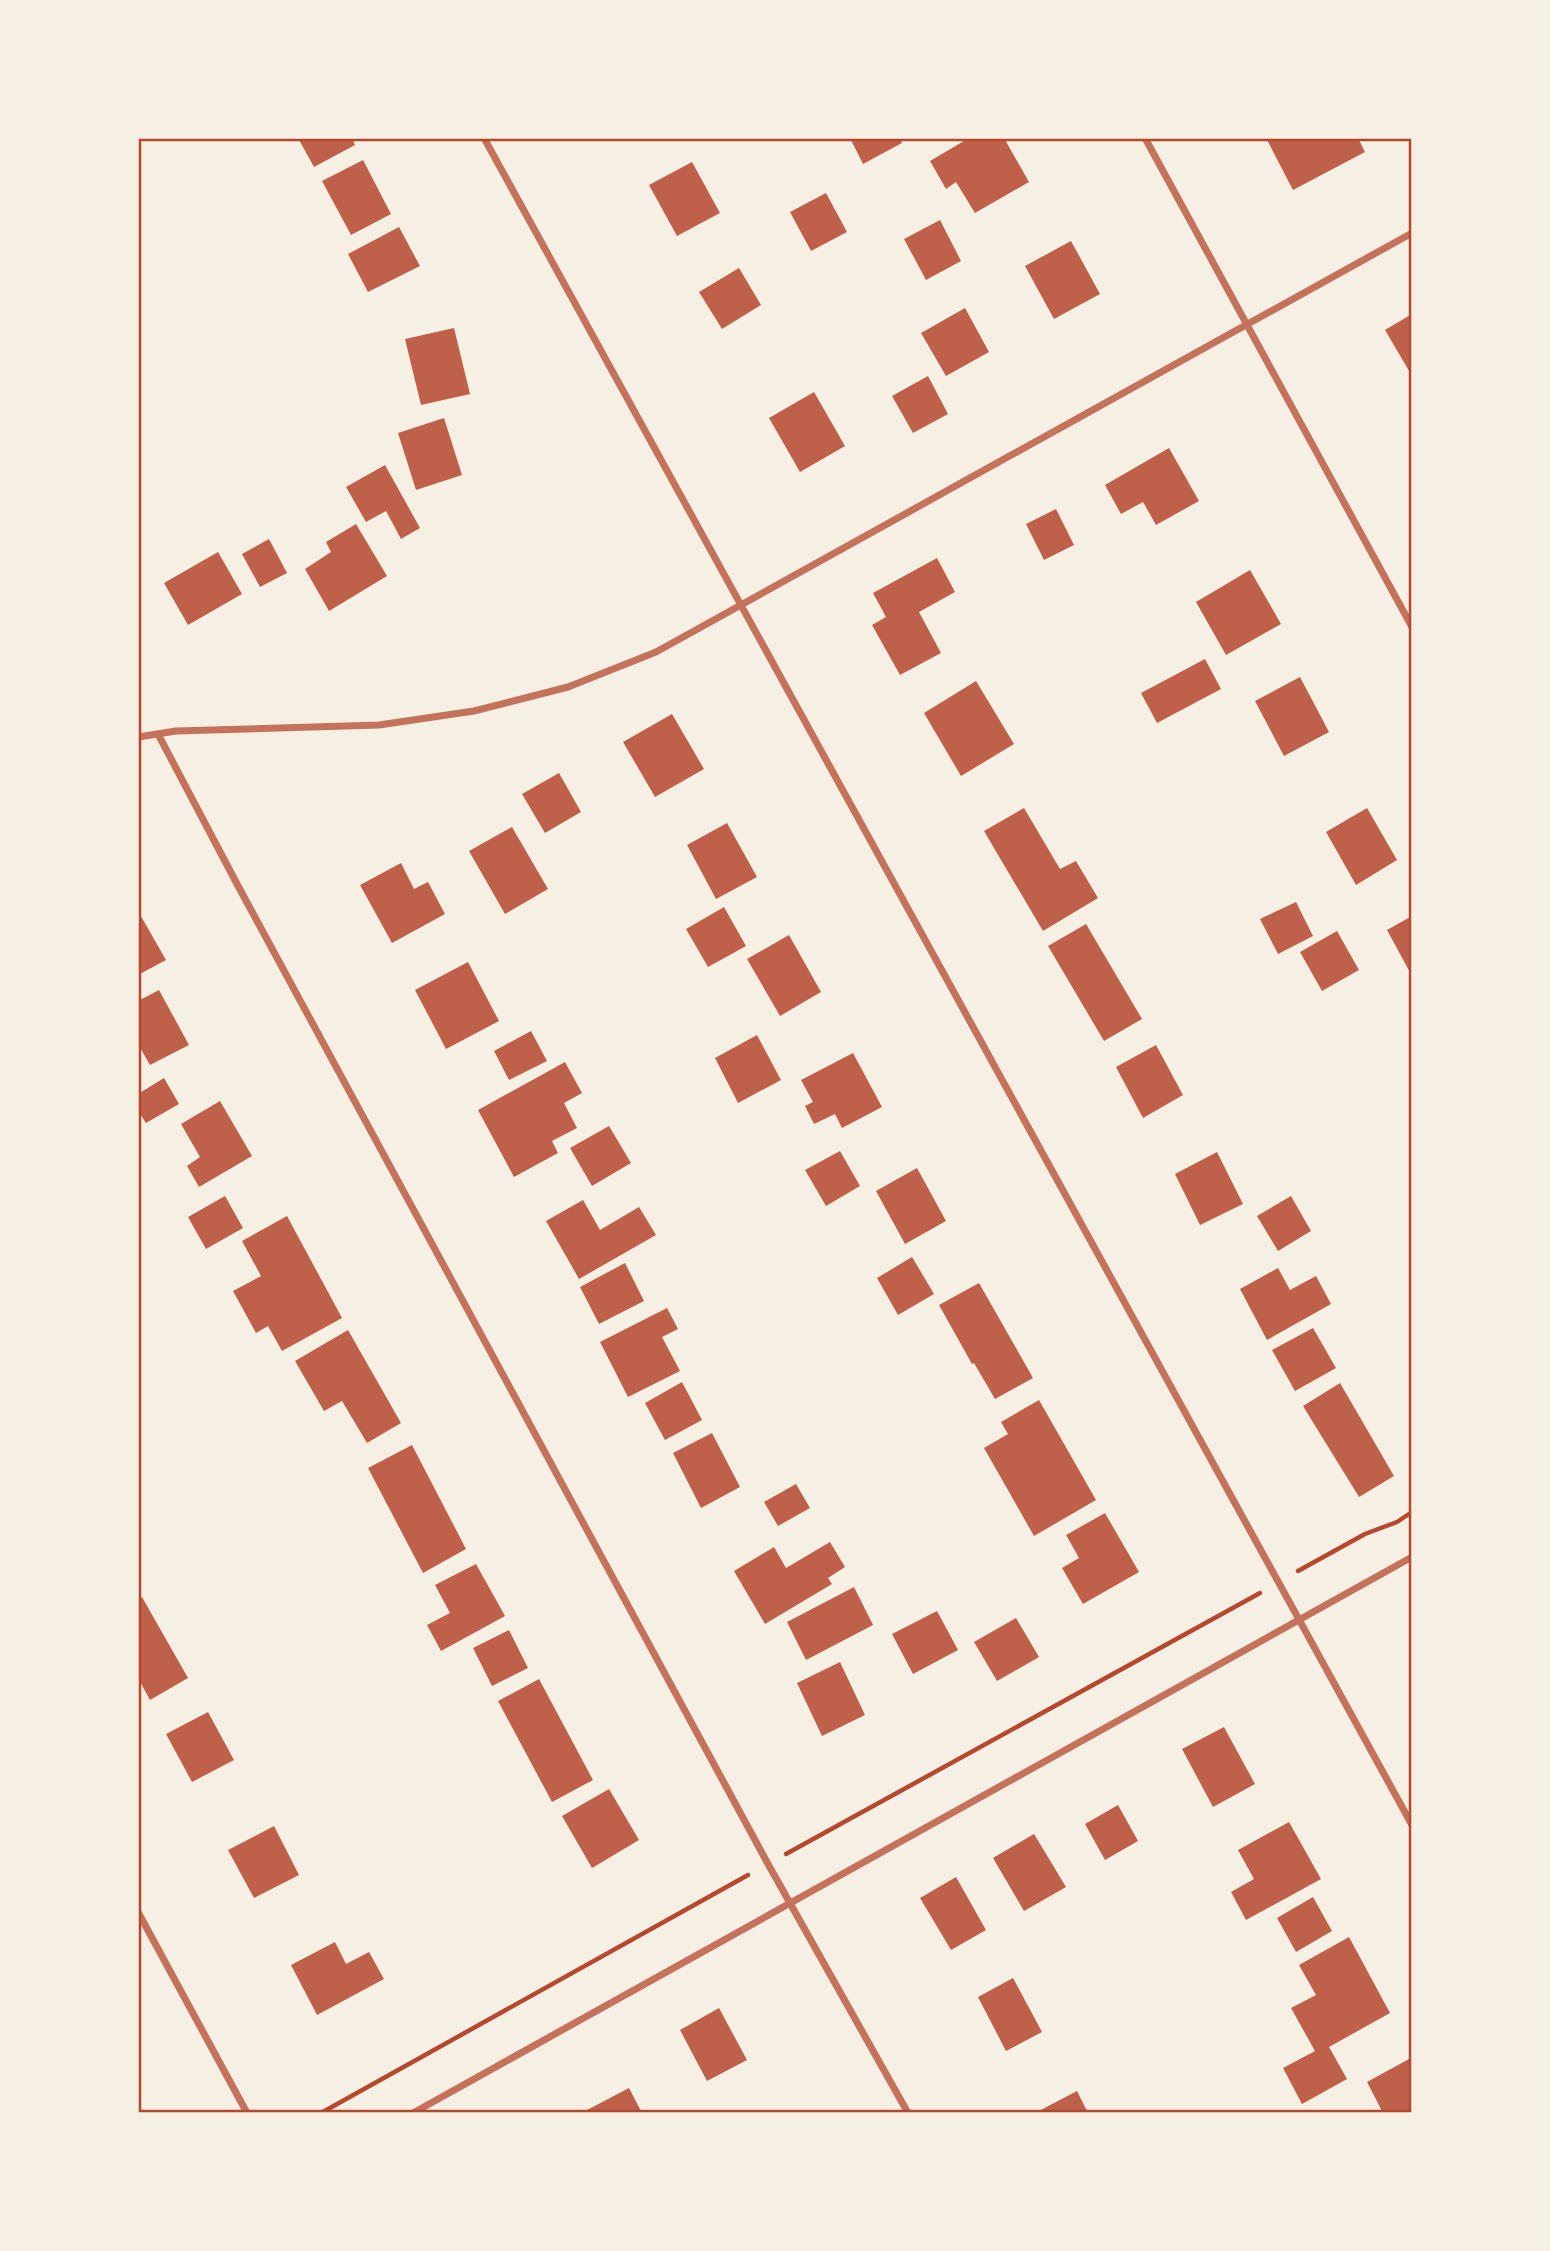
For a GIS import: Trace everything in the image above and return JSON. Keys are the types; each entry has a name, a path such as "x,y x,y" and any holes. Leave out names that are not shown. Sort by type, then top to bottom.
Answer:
{"street":[{"path":"484,138 1412,1825"},
{"path":"1145,138 1412,627"},
{"path":"138,737 176,732 379,725 474,711 568,687 656,652 1412,233"},
{"path":"158,734 789,1903 908,2113"},
{"path":"413,2113 1412,1557"},
{"path":"138,1912 247,2113"}],"path":[{"path":"321,2113 1365,1534 1397,1522 1412,1512"}],"building":[{"path":"298,138 352,138 355,145 314,167"},
{"path":"850,138 900,138 902,143 863,164"},
{"path":"969,138 1004,138 1029,182 975,213 956,182 946,189 930,161"},
{"path":"1266,138 1358,138 1365,152 1293,190"},
{"path":"363,160 391,214 351,235 322,181"},
{"path":"692,162 720,213 677,236 649,185"},
{"path":"826,193 847,232 811,251 790,212"},
{"path":"940,220 961,261 926,280 904,239"},
{"path":"399,227 420,266 368,292 348,254"},
{"path":"1071,241 1100,294 1054,319 1025,266"},
{"path":"739,268 761,305 722,329 699,292"},
{"path":"965,308 989,352 946,376 921,333"},
{"path":"1412,314 1412,376 1385,330"},
{"path":"454,328 470,394 421,405 405,339"},
{"path":"928,376 948,414 913,433 892,396"},
{"path":"814,392 845,446 800,472 769,418"},
{"path":"444,418 462,475 416,490 398,433"},
{"path":"1169,448 1199,501 1156,525 1143,502 1121,514 1105,485"},
{"path":"385,465 420,528 401,539 386,511 366,522 346,487"},
{"path":"1056,509 1074,545 1044,560 1026,524"},
{"path":"356,524 387,576 329,611 305,569 331,552 326,542"},
{"path":"269,539 287,573 260,587 242,554"},
{"path":"218,552 242,594 188,625 164,583"},
{"path":"937,558 955,592 919,612 941,653 900,675 872,625 886,617 873,593"},
{"path":"1250,570 1281,624 1226,655 1196,602"},
{"path":"1205,659 1221,689 1157,723 1141,693"},
{"path":"1300,677 1329,732 1284,756 1255,701"},
{"path":"976,681 1014,744 961,776 924,713"},
{"path":"672,714 704,769 655,797 623,742"},
{"path":"559,773 581,812 545,833 522,794"},
{"path":"1024,808 1060,869 1076,861 1098,898 1043,931 984,831"},
{"path":"1367,808 1397,860 1356,885 1326,832"},
{"path":"727,823 757,877 716,899 687,845"},
{"path":"512,827 548,889 505,914 469,851"},
{"path":"401,863 414,889 428,882 445,914 392,943 360,885"},
{"path":"1296,902 1313,936 1278,954 1260,919"},
{"path":"724,907 746,946 708,967 686,929"},
{"path":"138,911 166,960 138,975"},
{"path":"1412,916 1412,976 1387,930"},
{"path":"1086,924 1142,1019 1104,1041 1048,946"},
{"path":"1337,931 1359,970 1322,991 1300,952"},
{"path":"789,935 821,992 780,1016 747,959"},
{"path":"468,962 499,1021 446,1049 415,990"},
{"path":"159,990 189,1045 150,1065 138,1044 138,1001"},
{"path":"531,1031 547,1061 509,1080 494,1051"},
{"path":"757,1035 781,1080 738,1103 715,1058"},
{"path":"1156,1045 1183,1095 1143,1118 1116,1067"},
{"path":"853,1053 882,1107 842,1128 835,1114 814,1124 805,1106 813,1102 801,1080"},
{"path":"565,1062 582,1093 564,1103 577,1128 552,1141 558,1153 514,1177 478,1110"},
{"path":"164,1078 179,1104 146,1123 138,1111 138,1094"},
{"path":"220,1101 252,1156 199,1187 187,1166 200,1157 181,1124"},
{"path":"609,1126 631,1163 592,1186 570,1148"},
{"path":"840,1151 860,1186 826,1206 805,1170"},
{"path":"1217,1152 1243,1204 1200,1225 1175,1174"},
{"path":"917,1168 946,1221 905,1244 876,1191"},
{"path":"225,1196 243,1228 206,1249 188,1217"},
{"path":"1291,1196 1311,1231 1278,1251 1257,1216"},
{"path":"583,1200 600,1230 639,1207 656,1235 579,1279 546,1221"},
{"path":"287,1216 342,1318 282,1351 268,1326 256,1333 233,1291 261,1276 242,1241"},
{"path":"912,1257 934,1294 898,1315 877,1278"},
{"path":"625,1263 644,1301 599,1324 580,1287"},
{"path":"1278,1268 1290,1290 1316,1276 1331,1304 1267,1340 1240,1289"},
{"path":"979,1283 1033,1378 995,1399 939,1305"},
{"path":"667,1308 678,1329 662,1337 680,1371 628,1397 600,1342"},
{"path":"1313,1328 1336,1368 1295,1391 1272,1350"},
{"path":"348,1330 401,1423 367,1443 342,1401 324,1411 295,1361"},
{"path":"682,1382 702,1420 665,1440 645,1403"},
{"path":"1340,1383 1394,1476 1359,1497 1303,1406"},
{"path":"1039,1400 1096,1500 1034,1536 984,1448 1008,1434 1001,1422"},
{"path":"712,1433 740,1487 701,1508 673,1453"},
{"path":"412,1445 466,1549 423,1573 368,1468"},
{"path":"796,1484 810,1508 778,1526 764,1502"},
{"path":"1105,1513 1139,1572 1083,1604 1062,1568 1079,1558 1066,1535"},
{"path":"830,1542 845,1567 828,1578 832,1584 765,1624 734,1571 774,1547 786,1568"},
{"path":"476,1564 505,1616 441,1651 427,1625 450,1613 435,1585"},
{"path":"854,1587 873,1625 806,1660 787,1622"},
{"path":"142,1597 188,1678 150,1700 138,1678 138,1599"},
{"path":"937,1611 958,1650 913,1674 892,1634"},
{"path":"1016,1618 1039,1657 997,1681 974,1642"},
{"path":"509,1630 528,1668 492,1686 473,1648"},
{"path":"840,1662 865,1715 822,1736 797,1683"},
{"path":"539,1679 593,1780 552,1802 498,1701"},
{"path":"208,1712 234,1760 192,1782 166,1734"},
{"path":"1224,1727 1255,1784 1213,1807 1182,1749"},
{"path":"609,1789 639,1840 592,1868 562,1816"},
{"path":"1118,1805 1138,1841 1105,1860 1085,1824"},
{"path":"1289,1822 1321,1879 1246,1920 1231,1892 1254,1879 1238,1850"},
{"path":"274,1826 299,1875 254,1898 228,1850"},
{"path":"1034,1834 1066,1887 1024,1911 993,1858"},
{"path":"956,1877 986,1930 951,1950 920,1898"},
{"path":"1313,1897 1332,1931 1296,1952 1277,1918"},
{"path":"1349,1937 1390,2013 1329,2047 1347,2079 1302,2104 1283,2068 1315,2051 1291,2008 1316,1995 1299,1965"},
{"path":"335,1942 346,1964 369,1952 384,1979 317,2015 291,1965"},
{"path":"1013,1978 1042,2032 1006,2051 978,1997"},
{"path":"719,2008 747,2060 707,2081 680,2030"},
{"path":"1409,2059 1412,2064 1412,2113 1383,2113 1367,2082"},
{"path":"629,2088 642,2113 589,2113 587,2110"},
{"path":"1077,2091 1088,2113 1035,2113"}]}
